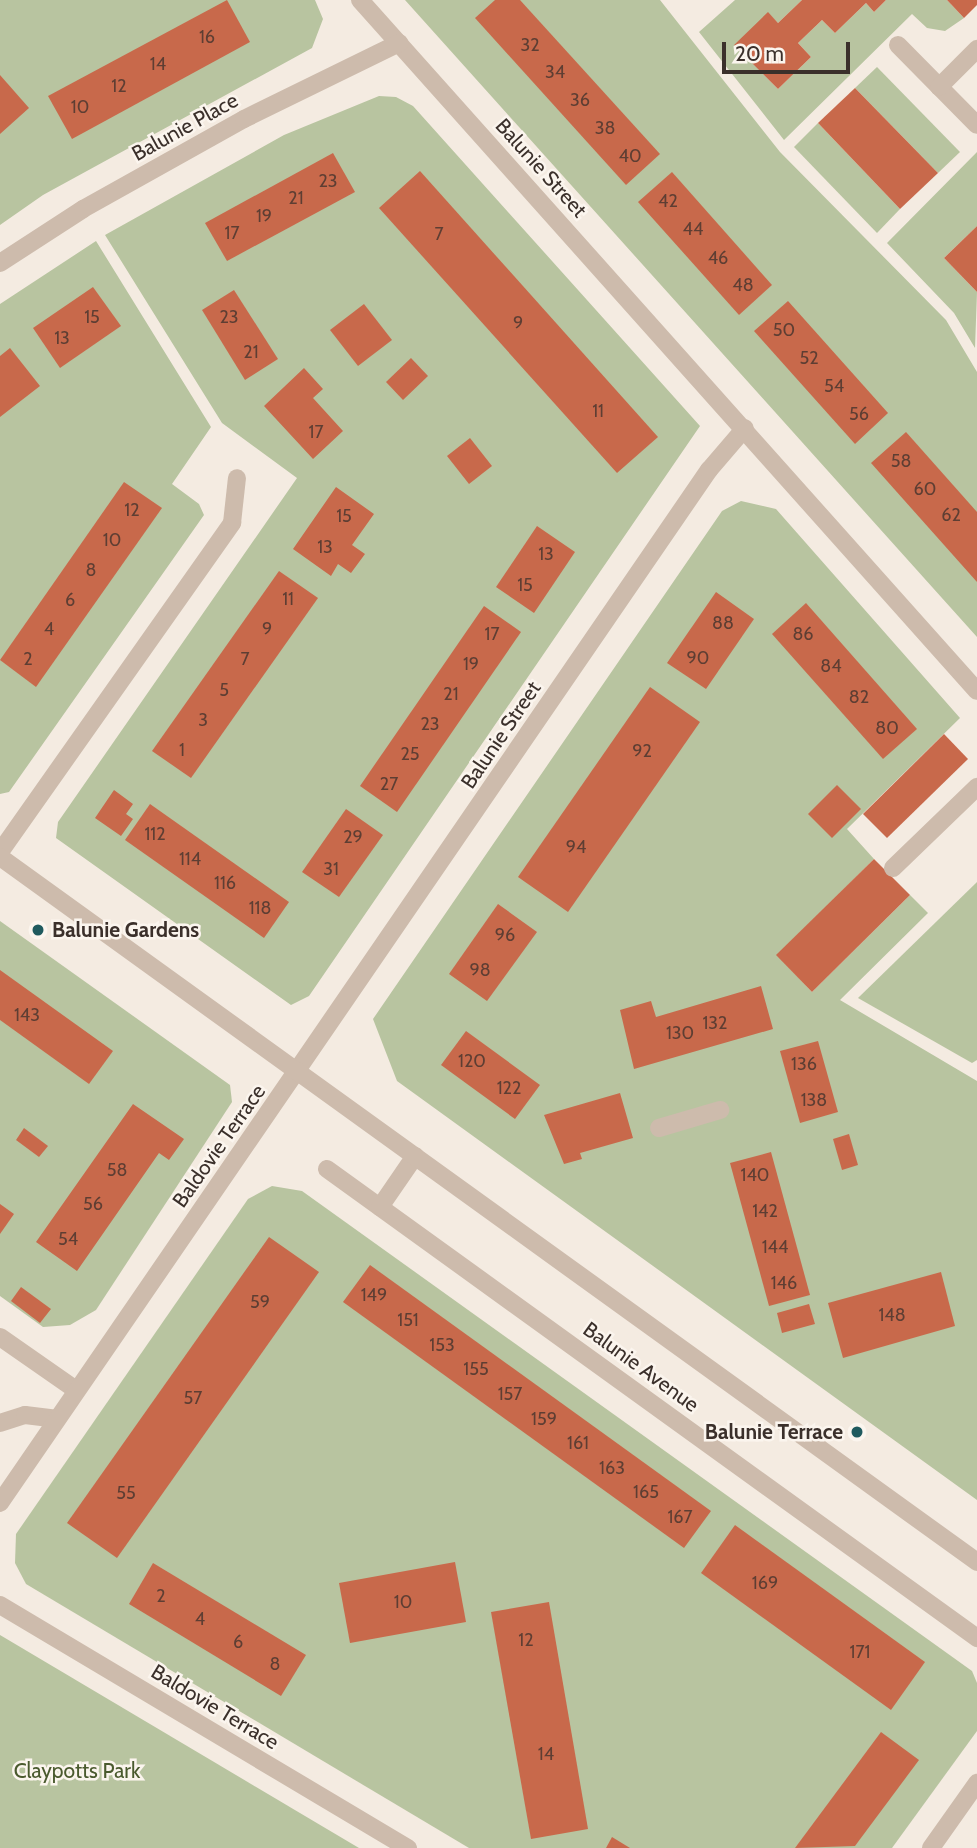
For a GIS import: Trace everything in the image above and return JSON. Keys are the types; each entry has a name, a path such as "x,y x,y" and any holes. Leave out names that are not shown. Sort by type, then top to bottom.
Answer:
{"street":[{"name":"Balunie Street","path":"360,0 745,428 977,691"},
{"name":"Balunie Place","path":"0,263 83,209 232,126 399,43"},
{"path":"898,45 977,125"},
{"path":"939,87 977,49"},
{"name":"Balunie Street","path":"299,1071 709,470 745,428"},
{"path":"0,855 232,523 237,478"},
{"path":"893,868 977,787"},
{"name":"Balunie Avenue","path":"0,855 977,1562"},
{"name":"Baldovie Terrace","path":"0,1503 55,1419 299,1071"},
{"path":"659,1128 720,1110"},
{"path":"380,1207 415,1156"},
{"name":"Balunie Avenue","path":"327,1169 977,1638"},
{"path":"0,1337 76,1390"},
{"path":"0,1423 25,1415 55,1419"},
{"name":"Baldovie Terrace","path":"0,1605 408,1848"},
{"path":"931,1848 977,1783"}],"green space":[{"path":"0,0 315,0 323,19 312,48 43,195 0,225"},
{"path":"405,0 660,0 780,152 946,320 977,372 977,637"},
{"path":"735,0 802,0 778,23 768,13 735,45 778,89 811,57 798,43 822,20 835,33 866,3 874,12 886,0 947,0 964,18 945,31 927,28 912,14 784,140 699,32"},
{"path":"877,67 960,152 938,173 855,88"},
{"path":"379,96 396,97 413,106 700,426 309,996 291,1005 56,838 58,822 297,478 222,423 105,235 284,135"},
{"path":"818,123 900,209 877,233 794,147"},
{"path":"977,152 977,226 944,258 977,292 975,348 954,313 887,243"},
{"path":"96,241 211,427 172,484 199,504 204,515 9,792 0,794 0,304"},
{"path":"741,501 776,509 960,718 847,829 874,859 777,955 812,992 910,895 928,913 840,1000 977,1081 977,1500 397,1081 373,1019 722,511"},
{"path":"977,882 977,1060 972,1063 858,998"},
{"path":"0,921 230,1085 232,1102 96,1310 70,1325 43,1327 0,1296"},
{"path":"272,1186 302,1191 972,1671 977,1683 977,1731 892,1848 469,1848 26,1584 15,1563 16,1534 248,1199"},
{"name":"Claypotts Park","path":"0,1635 359,1848 0,1848"}],"building":[{"path":"227,0 250,42 72,139 48,96"},
{"path":"495,0 520,0 660,154 626,185 475,18"},
{"path":"802,0 886,0 874,12 866,3 835,33 822,20 798,43 811,57 778,89 734,45 768,12 778,23"},
{"path":"947,0 977,0 977,5 964,18"},
{"path":"0,75 29,108 0,134"},
{"path":"855,88 938,173 900,209 818,123"},
{"path":"333,153 355,192 227,261 205,223"},
{"path":"420,171 658,437 617,473 379,208"},
{"path":"672,172 772,285 739,315 638,202"},
{"path":"977,226 977,292 944,258"},
{"path":"93,287 121,326 60,368 33,328"},
{"path":"234,290 278,359 245,380 202,310"},
{"path":"788,301 888,413 855,444 754,331"},
{"path":"364,304 392,340 358,366 330,330"},
{"path":"10,348 40,386 0,417 0,356"},
{"path":"411,358 428,376 403,400 386,382"},
{"path":"304,368 323,389 313,398 343,431 313,459 264,406"},
{"path":"906,432 977,512 977,582 871,463"},
{"path":"470,438 492,466 469,484 447,456"},
{"path":"124,482 162,508 36,687 0,660"},
{"path":"336,487 374,514 352,545 365,554 351,573 338,564 331,576 293,549"},
{"path":"537,526 575,552 534,613 496,587"},
{"path":"279,571 318,598 191,778 152,751"},
{"path":"716,592 754,619 706,689 667,663"},
{"path":"806,603 917,729 883,759 772,634"},
{"path":"484,606 521,632 397,812 360,786"},
{"path":"650,687 700,722 568,912 518,877"},
{"path":"944,734 968,759 887,838 863,814"},
{"path":"837,785 861,809 832,838 808,814"},
{"path":"114,790 133,804 126,814 133,819 121,836 95,818"},
{"path":"150,804 289,902 264,938 125,840"},
{"path":"346,809 383,835 339,897 302,872"},
{"path":"874,859 910,895 812,992 776,955"},
{"path":"498,904 537,932 487,1001 449,974"},
{"path":"0,970 113,1051 89,1084 0,1020"},
{"path":"761,986 773,1029 634,1069 620,1010 651,1001 656,1017"},
{"path":"466,1031 540,1085 515,1119 441,1065"},
{"path":"818,1041 838,1112 800,1123 780,1051"},
{"path":"620,1093 633,1138 580,1153 582,1159 564,1164 544,1115"},
{"path":"133,1104 184,1139 169,1160 159,1153 77,1271 36,1242"},
{"path":"24,1128 48,1146 39,1157 16,1140"},
{"path":"849,1134 858,1165 842,1170 833,1139"},
{"path":"771,1152 810,1295 769,1306 730,1163"},
{"path":"0,1204 14,1214 0,1234"},
{"path":"269,1237 319,1272 117,1558 67,1523"},
{"path":"370,1265 711,1511 684,1548 343,1302"},
{"path":"941,1272 955,1326 843,1358 828,1303"},
{"path":"21,1287 51,1309 40,1323 11,1301"},
{"path":"809,1304 815,1324 782,1333 777,1313"},
{"path":"735,1525 925,1662 891,1710 701,1573"},
{"path":"455,1562 466,1622 350,1643 339,1583"},
{"path":"153,1563 306,1655 281,1696 129,1604"},
{"path":"549,1602 588,1829 531,1839 491,1612"},
{"path":"881,1732 919,1760 855,1846 795,1848"},
{"path":"612,1837 630,1848 606,1848"}],"place":[{"name":"Balunie Gardens","path":"38,930"},
{"name":"Balunie Terrace","path":"857,1432"}]}
